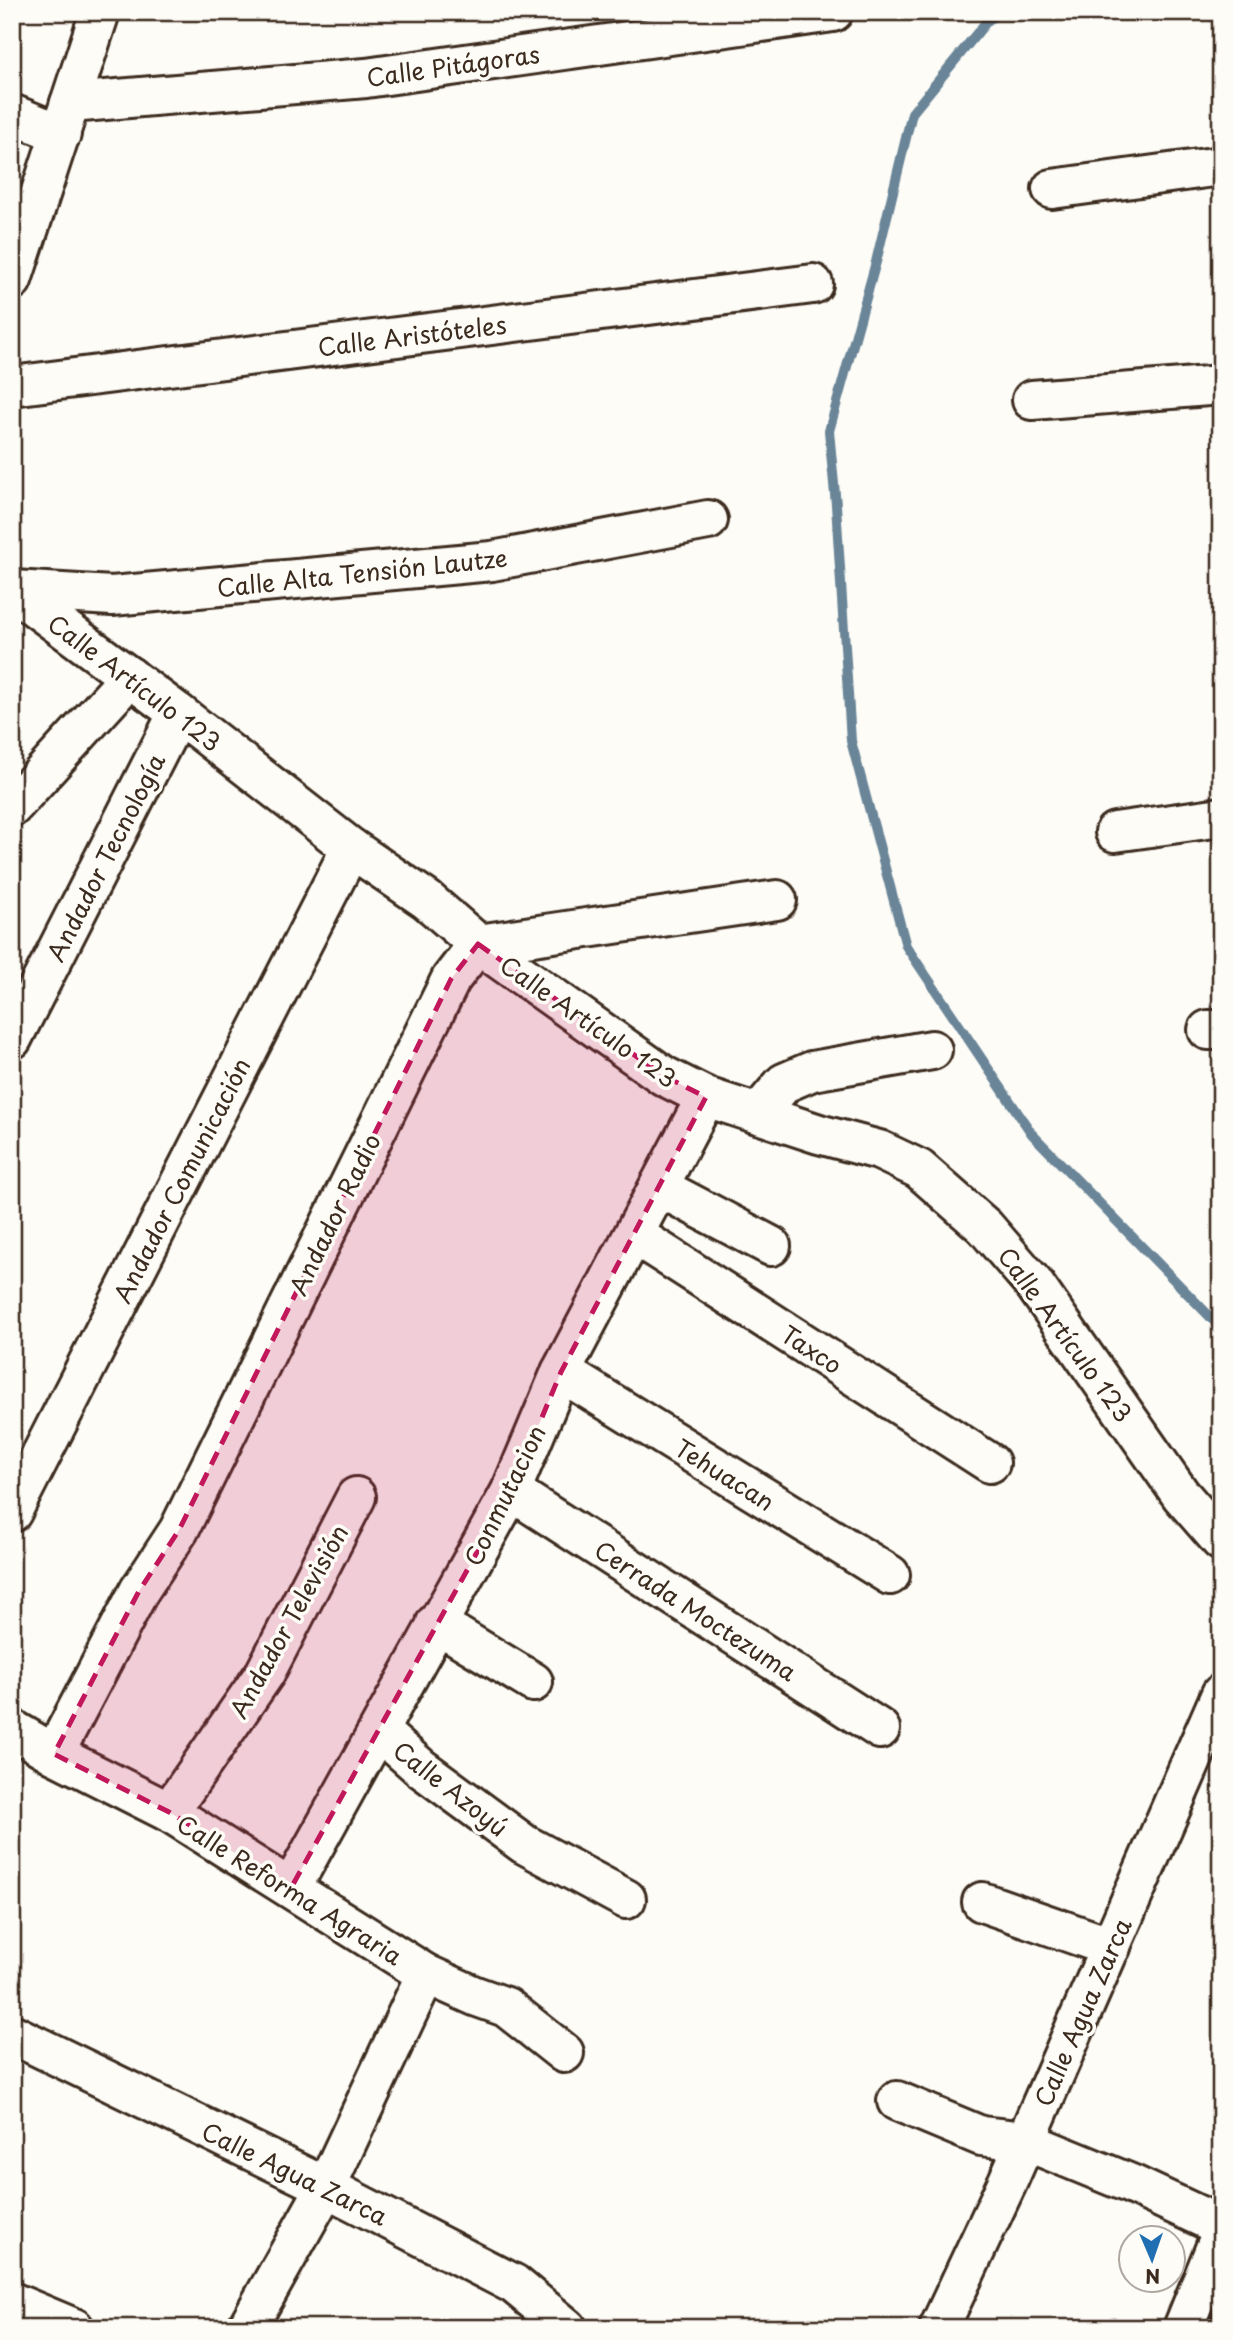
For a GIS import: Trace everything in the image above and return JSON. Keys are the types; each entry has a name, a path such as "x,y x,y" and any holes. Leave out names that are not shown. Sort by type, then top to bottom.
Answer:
{"street":[{"path":"12,280 100,12"},
{"name":"Calle Pitágoras","path":"65,118 833,12"},
{"path":"12,114 65,118"},
{"path":"1052,189 1221,166"},
{"name":"Calle Aristóteles","path":"12,386 813,284"},
{"path":"1032,400 1221,385"},
{"name":"Calle Alta Tensión Lautze","path":"12,590 112,596 492,561 708,520"},
{"name":"Calle Artículo 123","path":"12,590 178,713 351,848 427,900 478,944 664,1076 706,1097 819,1134 879,1150 919,1169 985,1227 1034,1284 1181,1495 1221,1541"},
{"path":"12,807 130,677"},
{"name":"Andador Tecnología","path":"12,1040 178,713"},
{"path":"1115,832 1221,817"},
{"name":"Andador Comunicación","path":"12,1512 351,848"},
{"path":"478,944 777,900"},
{"name":"Andador Radio","path":"54,1754 139,1591 179,1530 450,979 478,944"},
{"path":"758,1114 785,1083 812,1070 932,1050"},
{"name":"Conmutacion","path":"291,1888 511,1491 561,1372 706,1097"},
{"path":"659,1187 771,1246"},
{"name":"Taxco","path":"635,1235 990,1462"},
{"name":"Tehuacan","path":"561,1372 890,1575"},
{"name":"Cerrada Moctezuma","path":"511,1491 880,1729"},
{"name":"Andador Televisión","path":"169,1812 265,1673 356,1497"},
{"path":"436,1623 533,1682"},
{"name":"Calle Agua Zarca","path":"939,2328 1026,2141 1221,1694"},
{"name":"Calle Reforma Agraria","path":"12,1729 54,1754 169,1812 426,1974 506,2007 564,2053"},
{"name":"Calle Azoyú","path":"379,1731 421,1768 524,1844 625,1899"},
{"path":"982,1902 1111,1947"},
{"path":"247,2328 326,2187 426,1974"},
{"name":"Calle Agua Zarca","path":"12,2034 326,2187 514,2284 567,2328"},
{"path":"897,2101 981,2136 1026,2141 1131,2184 1221,2226"},
{"path":"1183,2328 1221,2234"},
{"path":"12,2302 74,2328"}],"highlighted area":[{"path":"478,944 664,1076 706,1097 561,1372 511,1491 291,1888 169,1812 54,1754 139,1591 179,1530 451,979"}],"building":[{"path":"1221,2292 1221,2328 1208,2328"}],"waterway":[{"path":"999,12 987,21 912,113 876,262 829,431 851,741 906,946 1032,1134 1221,1328"}]}
